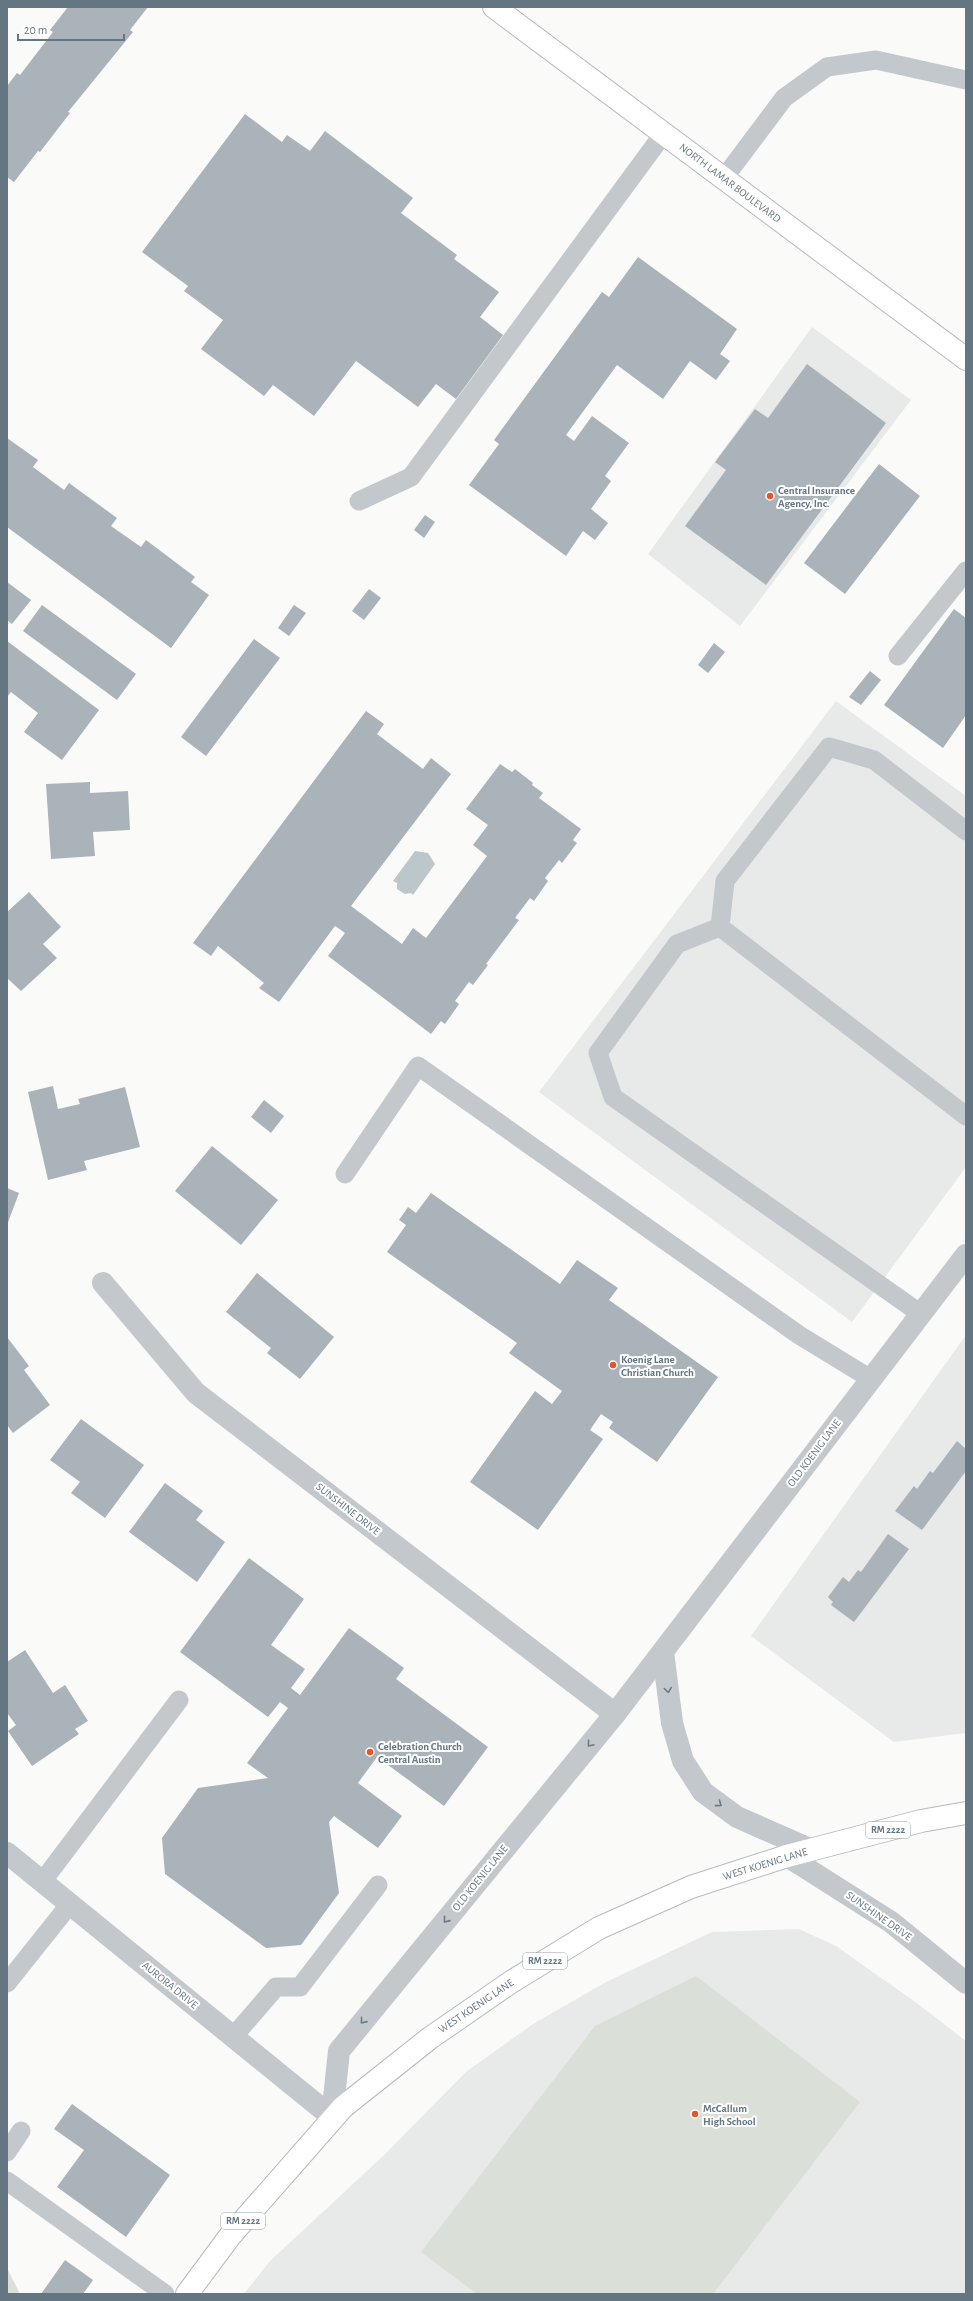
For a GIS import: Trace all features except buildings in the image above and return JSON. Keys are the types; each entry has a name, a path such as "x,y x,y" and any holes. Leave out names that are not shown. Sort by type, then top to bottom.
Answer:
{"main road":[{"name":"NORTH LAMAR BOULEVARD","path":"494,7 966,358"},
{"name":"WEST KOENIG LANE","path":"186,2294 230,2236 332,2117 430,2038 511,1982 599,1928 691,1887 787,1856 922,1822 966,1813"}],"street":[{"name":"OLD KOENIG LANE","path":"332,2117 339,2051 615,1714 966,1255"},
{"name":"SUNSHINE DRIVE","path":"103,1283 196,1393 615,1714"},
{"path":"662,1652 672,1723 683,1761 702,1792 737,1817 812,1850"},
{"name":"AURORA DRIVE","path":"7,1853 332,2117"},
{"name":"SUNSHINE DRIVE","path":"787,1856 891,1922 966,1982"}],"lane":[{"path":"724,178 784,98 827,67 876,60 966,80"},
{"path":"359,501 411,478 664,133"},
{"path":"898,656 966,571"},
{"path":"720,927 725,881 829,747 874,760 966,831"},
{"path":"720,927 966,1116"},
{"path":"720,927 677,944 598,1053 613,1097 921,1314"},
{"path":"344,1174 418,1066 799,1335 871,1379"},
{"path":"42,1882 180,1700"},
{"path":"233,2037 276,1987 300,1987 378,1885"},
{"path":"7,1983 70,1904"},
{"path":"7,2152 21,2131"},
{"path":"7,2181 165,2294"}],"shaded area":[{"name":"Central Insurance Agency, Inc.","path":"812,327 911,400 740,626 648,554"},
{"path":"836,701 966,796 966,1167 852,1322 539,1092"},
{"path":"415,851 428,853 435,864 413,895 411,893 405,894 397,889 397,883 393,881"},
{"path":"966,1335 966,1733 894,1742 751,1636"},
{"name":"McCallum High School","path":"799,1929 836,1946 918,2004 966,2041 966,2294 244,2294 270,2261 382,2157 467,2071 533,2024 606,1982 712,1932"},
{"path":"696,1976 860,2102 713,2294 477,2294 421,2252 595,2026"},
{"path":"7,2268 20,2294 7,2294"}],"place":[{"name":"Central Insurance Agency, Inc.","path":"770,496"},
{"name":"Koenig Lane Christian Church","path":"613,1365"},
{"name":"Celebration Church Central Austin","path":"370,1752"},
{"name":"McCallum High School","path":"695,2114"}]}
